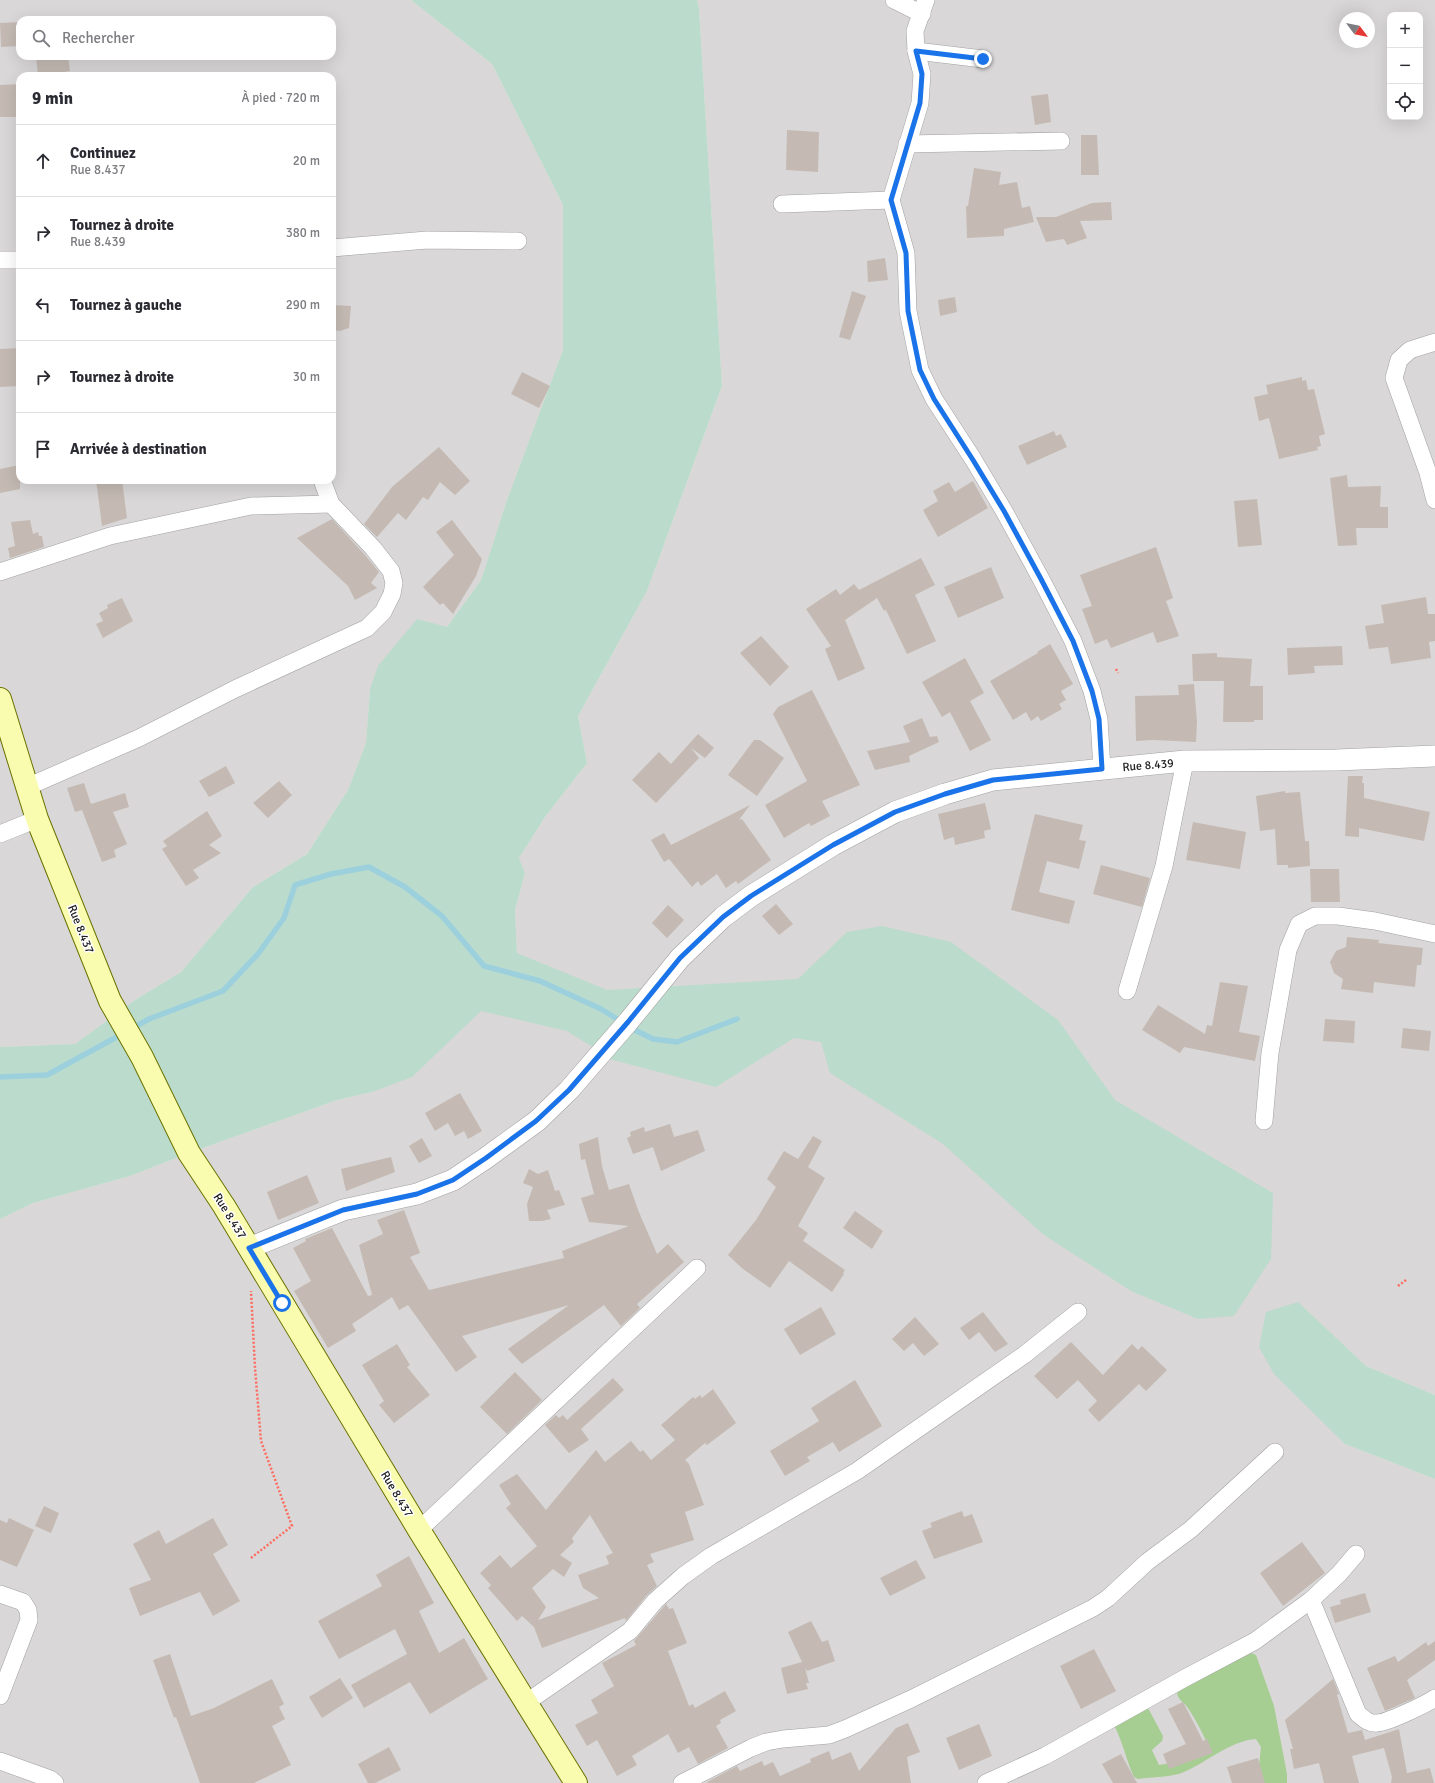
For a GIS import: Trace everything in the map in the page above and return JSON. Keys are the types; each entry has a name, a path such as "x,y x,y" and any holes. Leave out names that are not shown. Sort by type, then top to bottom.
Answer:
{"main road":[{"name":"Rue 8.437","path":"0,700 37,819 110,1001 133,1042 189,1153 249,1248 419,1530 576,1783"}],"street":[{"path":"894,0 924,7 915,31 916,51 922,74 920,103 891,200 906,253 908,311 920,370 934,399 1004,511 1073,641 1092,691 1099,719 1102,769"},
{"path":"916,51 983,59"},
{"path":"907,144 1061,141"},
{"path":"782,204 891,200"},
{"path":"336,248 427,240 518,241"},
{"path":"0,260 16,260"},
{"path":"1435,342 1410,350 1399,360 1394,378 1428,473 1435,500"},
{"path":"27,787 139,738 235,689 367,628 383,612 392,594 394,583 390,571 373,548 331,504 324,484"},
{"path":"0,572 110,536 251,506 331,504"},
{"name":"Rue 8.439","path":"249,1248 343,1210 417,1194 453,1180 536,1121 569,1090 628,1022 680,958 723,917 751,896 833,845 895,812 945,794 993,780 1185,761 1336,760 1435,756"},
{"path":"1127,991 1164,866 1185,761"},
{"path":"0,834 37,819"},
{"path":"1264,1121 1270,1053 1288,950 1299,924 1315,916 1338,916 1374,921 1435,934"},
{"path":"419,1530 697,1268"},
{"path":"527,1702 630,1631 655,1601 683,1576 711,1556 857,1471 1024,1354 1078,1312"},
{"path":"682,1783 766,1742 782,1739 829,1735 845,1729 918,1695 1093,1608 1108,1598 1147,1562 1190,1530 1275,1452"},
{"path":"986,1783 1045,1756 1254,1641 1311,1600 1339,1574 1356,1554"},
{"path":"0,1594 23,1602 28,1610 29,1620 0,1696"},
{"path":"1311,1600 1358,1714 1366,1721 1378,1723 1424,1706 1435,1698"},
{"path":"0,1761 50,1779 55,1783"}],"path":[{"path":"1116,669 1118,673"},
{"path":"1398,1286 1406,1280"},
{"path":"251,1286 255,1368 261,1441 292,1526 251,1558"}],"shaded area":[{"path":"0,0 411,0 492,64 563,205 563,350 507,500 481,580 447,627 370,689 366,743 348,790 307,854 253,887 181,972 135,1000 75,1044 0,1047"},
{"path":"697,0 1435,0 1435,1395 1366,1366 1298,1303 1345,1444 1435,1479 1435,1783 0,1783 0,1219 33,1203 130,1176 189,1153 337,1100 372,1092 517,953 515,910 525,873 519,858 545,817 587,763 578,716 647,591 722,386 699,8"}],"green space":[{"path":"411,0 697,0 699,8 722,386 647,591 578,716 587,763 545,817 519,858 525,873 515,910 517,953 607,990 798,979 847,932 882,926 951,942 1058,1020 1115,1100 1273,1193 1271,1259 1234,1316 1198,1319 1131,1291 1044,1235 943,1144 830,1073 821,1042 794,1038 716,1087 613,1060 567,1031 481,1011 412,1077 372,1092 337,1100 189,1153 130,1176 33,1203 0,1219 0,1047 75,1044 135,1000 181,972 253,887 307,854 348,790 366,743 370,689 378,666 417,619 447,627 481,580 507,500 563,350 563,205 492,64"},
{"path":"1298,1302 1366,1366 1435,1395 1435,1479 1345,1444 1274,1374 1259,1347 1266,1312"},
{"path":"1251,1653 1256,1655 1274,1706 1287,1774 1287,1783 1263,1783 1259,1766 1261,1747 1256,1739 1228,1748 1193,1768 1179,1774 1138,1779 1134,1777 1114,1725 1143,1708 1148,1708 1163,1736 1162,1741 1152,1750 1159,1765 1178,1762 1208,1745 1194,1717 1177,1693 1182,1688"}],"building":[{"path":"16,22 16,46 1,47 0,23"},
{"path":"36,60 69,60 70,71 38,72"},
{"path":"16,84 16,117 0,117 0,85"},
{"path":"1048,94 1051,122 1035,125 1031,96"},
{"path":"787,130 819,132 818,172 786,170"},
{"path":"1081,135 1097,135 1099,175 1081,175"},
{"path":"974,168 1001,172 999,185 1017,182 1022,208 1030,206 1034,222 1004,229 1004,236 967,238 966,206 968,206"},
{"path":"1111,202 1112,220 1080,221 1087,238 1067,245 1064,239 1046,242 1036,217 1056,217 1092,203"},
{"path":"885,258 888,280 868,282 867,261"},
{"path":"852,291 866,296 850,340 839,337"},
{"path":"955,297 957,312 940,316 938,300"},
{"path":"336,305 351,306 349,328 340,331 336,330"},
{"path":"16,348 16,386 0,387 0,349"},
{"path":"522,372 550,386 539,408 511,394"},
{"path":"1302,377 1302,381 1306,380 1308,390 1314,389 1325,434 1319,436 1321,446 1317,447 1318,450 1279,459 1269,418 1259,421 1254,397 1268,394 1266,385"},
{"path":"1054,431 1056,436 1061,434 1067,447 1027,465 1018,446"},
{"path":"439,447 470,481 455,495 440,482 428,500 423,497 406,520 398,513 377,537 364,524 392,487"},
{"path":"16,466 16,484 20,484 20,489 0,493 0,469"},
{"path":"1347,475 1348,487 1381,486 1380,507 1388,507 1388,528 1356,528 1357,545 1338,546 1330,478"},
{"path":"973,481 988,508 938,537 923,510 938,501 933,491 949,482 955,492"},
{"path":"97,484 123,484 127,518 102,526"},
{"path":"1257,499 1262,545 1238,547 1234,501"},
{"path":"332,519 379,572 371,583 377,588 355,600 348,586 297,538"},
{"path":"30,520 33,534 38,532 39,536 42,536 44,547 10,558 8,548 15,546 11,522"},
{"path":"452,520 482,559 476,576 453,614 443,603 440,605 423,587 454,555 436,532"},
{"path":"1156,547 1173,598 1166,601 1179,636 1157,643 1153,632 1111,648 1107,639 1095,644 1082,609 1092,606 1080,575"},
{"path":"921,558 935,585 915,595 936,641 907,654 886,610 884,611 877,598 845,620 865,669 838,681 825,649 831,646 806,609 836,589 840,595 854,584 859,590"},
{"path":"991,567 1004,598 958,618 944,587"},
{"path":"1426,597 1428,614 1435,614 1435,641 1429,642 1431,658 1391,664 1388,647 1369,649 1365,626 1384,623 1381,605"},
{"path":"122,598 133,621 103,638 96,624 103,621 99,613 108,608 107,605"},
{"path":"761,636 789,667 770,686 740,653"},
{"path":"1050,644 1073,684 1061,691 1066,700 1059,704 1062,709 1041,721 1038,716 1031,721 1026,712 1013,720 990,681 1038,653 1037,652"},
{"path":"1342,646 1343,665 1314,666 1315,673 1288,675 1287,648"},
{"path":"1217,653 1217,657 1252,659 1250,686 1263,686 1263,720 1254,720 1254,722 1223,722 1224,681 1193,681 1192,654"},
{"path":"965,658 984,693 970,701 991,740 970,751 950,712 942,717 922,682"},
{"path":"1194,684 1197,722 1196,742 1153,740 1136,741 1135,696 1179,695 1178,685"},
{"path":"812,690 860,785 822,801 830,816 811,826 809,823 784,838 765,805 807,781 773,714 778,707"},
{"path":"922,718 930,737 937,736 939,742 909,756 910,762 875,770 867,751 910,742 903,726"},
{"path":"698,734 714,748 705,758 691,748 699,758 656,803 632,780 659,752 671,764"},
{"path":"754,740 760,740 784,758 757,796 728,775"},
{"path":"226,766 235,783 209,797 199,781"},
{"path":"1348,776 1363,776 1362,783 1364,783 1364,798 1430,812 1424,841 1359,828 1359,837 1345,836"},
{"path":"279,781 292,795 268,818 253,803"},
{"path":"84,783 91,804 125,793 129,807 113,812 127,844 114,850 116,857 102,862 82,810 75,812 67,788"},
{"path":"1285,791 1285,793 1300,792 1305,841 1309,841 1310,866 1288,868 1288,865 1277,865 1275,829 1260,831 1256,796"},
{"path":"985,803 991,829 984,831 985,838 955,845 954,837 944,840 938,814"},
{"path":"750,805 739,820 742,819 771,860 738,884 736,881 726,888 717,874 701,886 698,881 692,887 669,859 664,862 651,840 664,833 671,845"},
{"path":"207,811 222,836 209,845 221,853 193,870 199,878 186,886 162,849 167,846 163,841"},
{"path":"1035,814 1083,825 1079,840 1086,841 1079,869 1047,861 1039,892 1075,901 1069,924 1011,910"},
{"path":"1193,822 1246,832 1240,869 1186,860"},
{"path":"1101,865 1150,878 1142,907 1093,894"},
{"path":"1310,869 1339,869 1340,902 1311,902"},
{"path":"776,904 793,924 779,935 762,916"},
{"path":"668,905 684,920 667,938 652,923"},
{"path":"1347,937 1379,940 1378,943 1423,948 1421,965 1417,965 1415,987 1374,982 1373,993 1341,989 1343,979 1334,973 1330,962 1336,951 1346,947"},
{"path":"1220,982 1248,986 1239,1032 1260,1036 1255,1061 1184,1047 1180,1053 1142,1030 1158,1005 1205,1034 1207,1025 1212,1026"},
{"path":"1325,1019 1355,1021 1354,1043 1323,1041"},
{"path":"1403,1028 1431,1031 1429,1051 1401,1048"},
{"path":"460,1093 482,1131 468,1139 464,1131 455,1136 448,1123 435,1131 425,1113"},
{"path":"670,1124 674,1137 698,1130 705,1151 661,1171 653,1147 633,1154 627,1138 631,1136 630,1132 644,1127 645,1132"},
{"path":"813,1136 822,1141 808,1167 825,1178 798,1226 808,1233 803,1241 845,1270 843,1273 844,1274 832,1292 789,1261 770,1288 743,1269 728,1255 756,1220 776,1187 767,1179 784,1151 798,1159"},
{"path":"598,1137 602,1166 609,1190 629,1184 638,1210 657,1254 668,1244 684,1262 637,1304 640,1308 621,1326 604,1305 522,1364 508,1349 569,1305 462,1336 477,1357 456,1372 408,1305 399,1310 392,1297 352,1324 356,1331 328,1348 294,1291 311,1281 293,1248 306,1241 305,1239 332,1228 368,1296 372,1295 359,1245 383,1234 377,1220 404,1210 420,1253 410,1257 429,1290 564,1258 562,1251 629,1226 589,1222 581,1198 594,1194 585,1159 581,1160 579,1144"},
{"path":"422,1138 432,1156 419,1163 409,1146"},
{"path":"391,1157 395,1172 346,1191 341,1169"},
{"path":"529,1169 538,1174 548,1170 555,1191 559,1190 565,1205 547,1210 551,1219 529,1221 527,1204 533,1187 523,1183"},
{"path":"307,1175 319,1203 278,1220 267,1192"},
{"path":"855,1211 883,1231 872,1249 843,1228"},
{"path":"821,1307 836,1334 800,1355 784,1329"},
{"path":"983,1312 1008,1344 995,1352 979,1332 969,1340 960,1328"},
{"path":"915,1317 939,1344 924,1356 913,1343 904,1351 892,1339"},
{"path":"1071,1342 1103,1375 1132,1344 1138,1350 1142,1346 1167,1370 1146,1391 1139,1384 1099,1422 1088,1410 1097,1401 1078,1380 1057,1399 1034,1376"},
{"path":"397,1344 410,1365 407,1367 430,1395 394,1423 379,1405 384,1401 362,1365"},
{"path":"515,1372 542,1400 507,1434 480,1407"},
{"path":"613,1378 624,1390 581,1429 589,1440 569,1453 545,1425 556,1415 559,1418 563,1415 567,1420"},
{"path":"855,1380 882,1426 839,1452 833,1442 807,1457 810,1461 785,1476 770,1451 819,1421 811,1408"},
{"path":"713,1389 736,1423 707,1445 705,1443 685,1460 689,1464 704,1505 685,1512 694,1540 650,1554 654,1562 647,1565 657,1586 647,1595 626,1621 625,1618 542,1648 534,1627 522,1616 517,1621 488,1588 491,1585 480,1573 500,1555 511,1568 537,1546 506,1508 511,1504 499,1485 517,1474 546,1510 596,1450 605,1462 631,1441 640,1452 643,1450 651,1460 675,1440 661,1425 693,1397 695,1399 700,1395 702,1398","holes":["590,1515 613,1553 606,1556 609,1564 578,1575 583,1588 599,1598 538,1620 546,1607 532,1588 553,1569 564,1577 572,1563 560,1555 574,1542 572,1538"]},
{"path":"44,1506 59,1513 51,1533 35,1526"},
{"path":"962,1511 964,1517 972,1514 983,1542 934,1559 922,1531 932,1527 930,1523"},
{"path":"9,1518 34,1530 17,1567 0,1560 0,1520 7,1523"},
{"path":"213,1518 228,1545 213,1554 240,1601 213,1616 200,1592 140,1616 129,1588 151,1580 133,1544 159,1530 166,1544"},
{"path":"1302,1542 1325,1573 1283,1606 1260,1573"},
{"path":"409,1556 434,1603 419,1611 439,1653 464,1638 488,1679 430,1714 410,1682 364,1708 351,1685 407,1654 395,1629 339,1659 318,1621 382,1586 376,1575"},
{"path":"916,1560 926,1578 890,1596 880,1578"},
{"path":"1365,1593 1371,1612 1335,1623 1330,1607 1341,1604 1340,1600"},
{"path":"666,1604 669,1609 673,1608 687,1643 668,1651 689,1706 693,1704 695,1708 725,1691 736,1711 720,1720 721,1723 716,1726 728,1748 698,1764 689,1747 678,1753 668,1734 632,1756 637,1765 617,1776 597,1740 587,1746 575,1725 598,1713 591,1700 614,1686 602,1663 636,1645 634,1641"},
{"path":"811,1621 822,1642 828,1640 835,1661 807,1671 805,1668 809,1683 806,1683 808,1689 787,1694 781,1668 802,1662 788,1632"},
{"path":"1435,1641 1435,1660 1407,1680 1415,1698 1385,1711 1367,1668 1395,1656 1398,1662 1426,1642 1428,1646"},
{"path":"1094,1649 1116,1691 1081,1709 1060,1666"},
{"path":"170,1654 191,1716 214,1708 272,1679 284,1704 279,1707 285,1719 272,1726 291,1765 254,1783 200,1783 153,1660"},
{"path":"340,1678 353,1698 322,1718 309,1697"},
{"path":"1333,1679 1339,1694 1337,1695 1348,1733 1362,1730 1365,1740 1399,1729 1407,1773 1430,1768 1434,1783 1391,1783 1392,1777 1384,1748 1352,1756 1359,1783 1324,1783 1319,1763 1294,1769 1290,1749 1293,1749 1285,1720"},
{"path":"1183,1702 1203,1741 1207,1739 1213,1753 1169,1769 1163,1754 1186,1744 1168,1709"},
{"path":"908,1723 920,1752 907,1757 911,1783 707,1782 737,1766 740,1771 762,1761 764,1766 773,1762 780,1776 811,1762 810,1759 829,1751 832,1760 851,1752 859,1771 896,1728"},
{"path":"979,1724 992,1756 959,1770 946,1738"},
{"path":"389,1747 401,1770 375,1783 368,1783 358,1764"},
{"path":"1121,1754 1137,1783 1113,1783 1102,1764"},
{"path":"1258,1758 1265,1783 1232,1783 1227,1767"}],"waterway":[{"path":"131,1029 149,1019 223,991 258,954 284,918 295,885 331,874 369,867 405,887 442,916 484,966 540,981 601,1009 622,1022"},
{"path":"629,1027 653,1039 677,1042 737,1019"},
{"path":"0,1077 47,1075 124,1033"}],"route":[{"path":"282,1303 249,1248 343,1210 417,1194 453,1180 486,1158 536,1121 569,1090 628,1022 680,958 723,917 751,896 784,877 833,845 895,812 945,794 993,780 1046,776 1102,769 1099,719 1092,691 1073,641 1004,511 934,399 920,370 908,311 906,253 891,200 920,103 922,74 916,51 983,59"}]}
